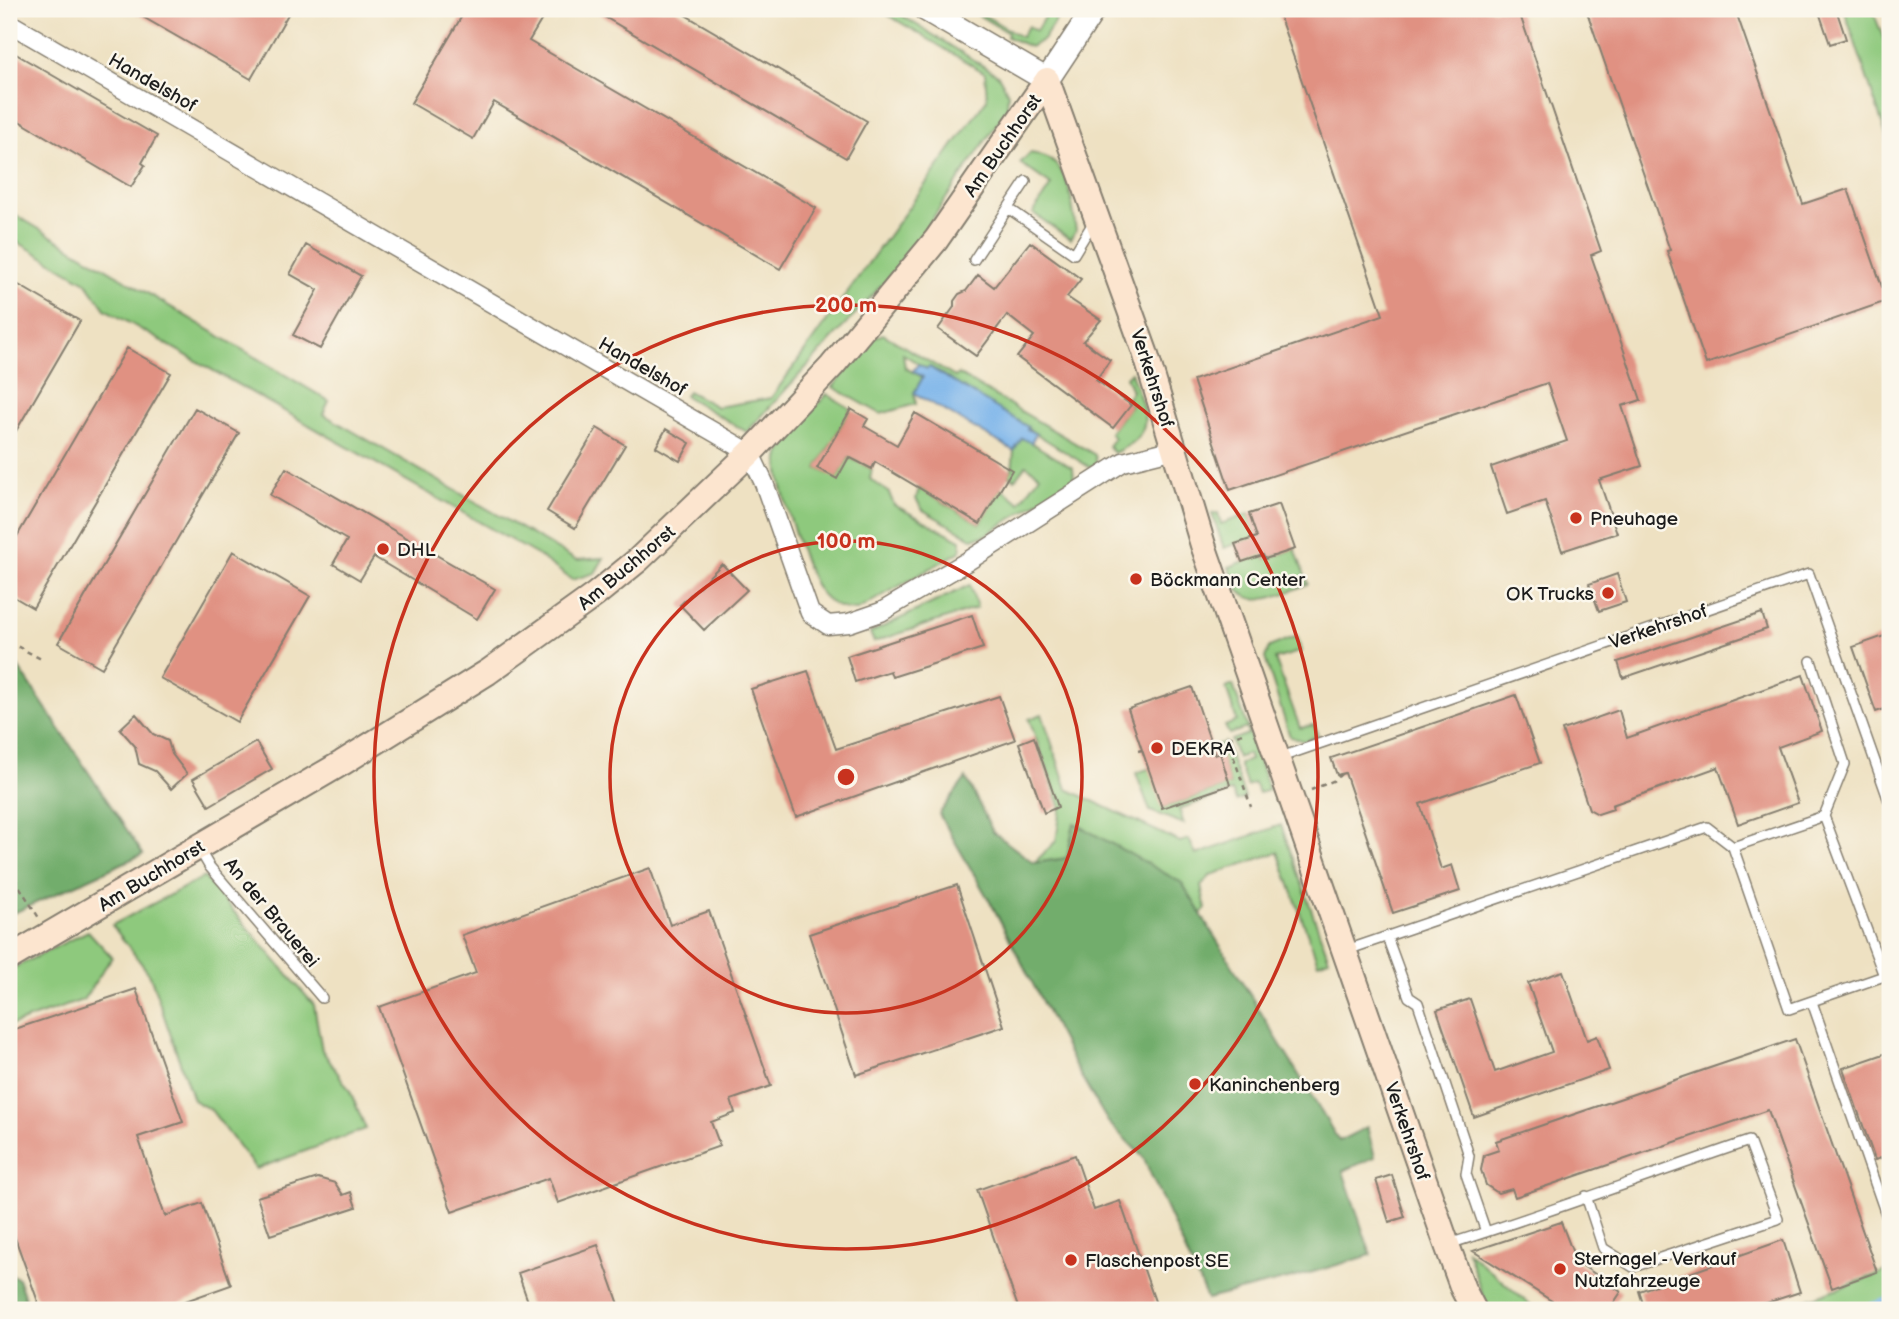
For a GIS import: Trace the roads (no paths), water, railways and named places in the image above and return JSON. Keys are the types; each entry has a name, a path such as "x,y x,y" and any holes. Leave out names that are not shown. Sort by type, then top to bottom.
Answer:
{"main road":[{"name":"Verkehrshof","path":"1047,80 1145,352 1192,512 1277,759 1447,1245 1463,1289 1474,1310"},
{"name":"Am Buchhorst","path":"9,958 365,749 488,672 638,560 750,453 832,366 936,240 1047,80"}],"street":[{"path":"925,9 1047,80"},
{"name":"Am Buchhorst","path":"1047,80 1094,9"},
{"name":"Handelshof","path":"9,23 750,453"},
{"path":"750,453 764,483 810,613 828,625 849,623 881,612 968,561 1123,462 1175,449"}],"lane":[{"path":"974,260 1026,181"},
{"path":"1008,208 1074,254 1097,217"},
{"name":"Verkehrshof","path":"1277,759 1809,574 1890,804"},
{"path":"1345,951 1707,827 1733,847 1789,1009 1884,976 1824,816 1845,764 1811,661"},
{"path":"1733,847 1824,816"},
{"name":"An der Brauerei","path":"198,847 209,866 322,998"},
{"path":"1387,937 1409,997 1418,1003 1469,1156 1466,1174 1486,1232"},
{"path":"1812,1002 1890,1226"},
{"path":"1447,1245 1586,1196 1749,1141 1778,1219 1633,1267 1603,1248 1586,1196"}],"water":[{"path":"918,364 927,369 929,367 1028,427 1027,429 1036,434 1031,443 1022,438 1014,451 914,393 923,377 913,371"}],"waterway":[{"path":"1854,1310 1890,1299"}],"place":[{"name":"Pneuhage","path":"1576,518"},
{"name":"DHL","path":"383,549"},
{"name":"Böckmann Center","path":"1136,579"},
{"name":"OK Trucks","path":"1608,593"},
{"name":"DEKRA","path":"1157,748"},
{"name":"Kaninchenberg","path":"1195,1084"},
{"name":"Flaschenpost SE","path":"1071,1260"},
{"name":"Sternagel - Verkauf Nutzfahrzeuge","path":"1560,1269"}]}
